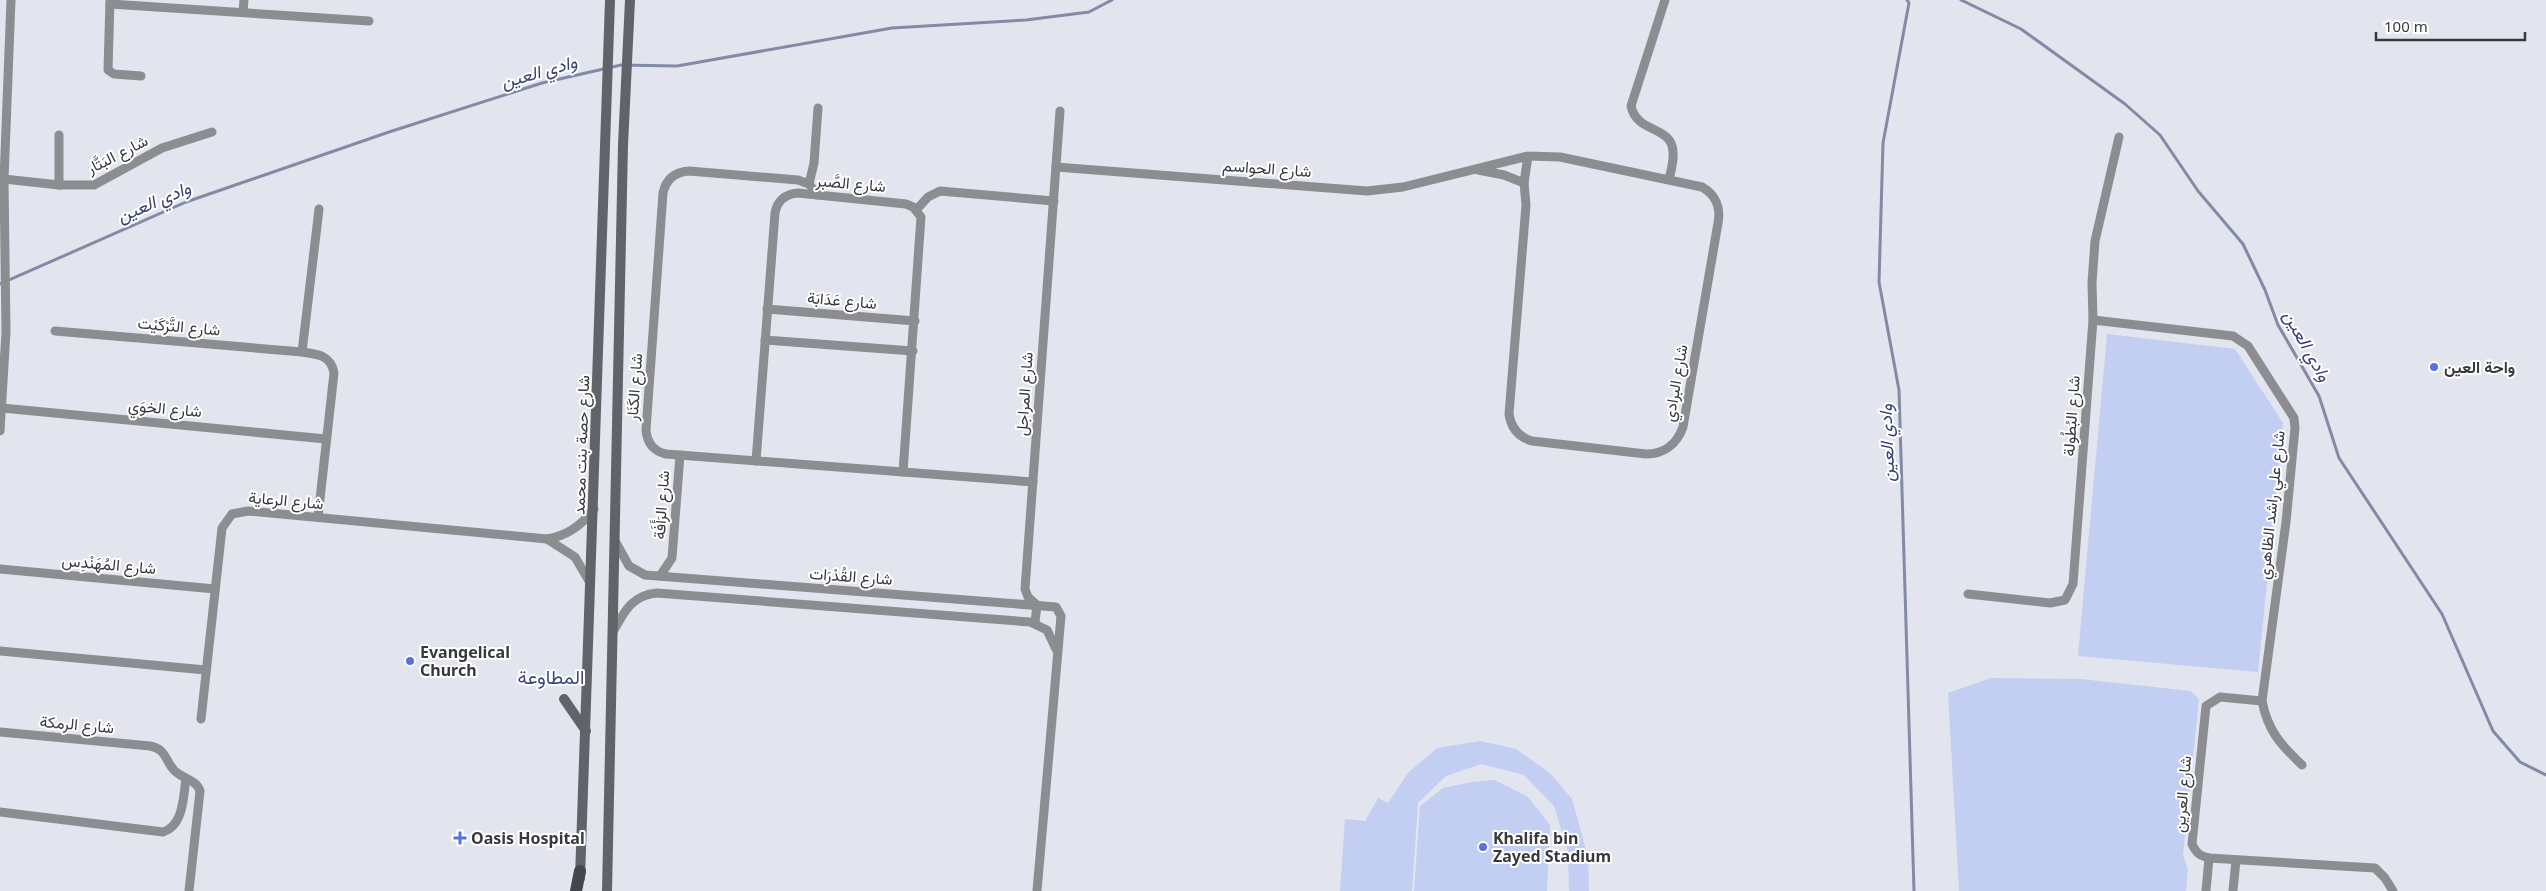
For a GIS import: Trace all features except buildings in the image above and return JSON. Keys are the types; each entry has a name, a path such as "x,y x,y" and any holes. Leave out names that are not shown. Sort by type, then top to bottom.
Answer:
{"main road":[{"name":"شارع حصة بنت محمد","path":"580,871 607,142 610,0"},
{"path":"607,891 623,145 630,0"},
{"path":"564,700 586,731"},
{"path":"578,891 580,871"}],"street":[{"path":"0,426 6,316 3,229 4,59 11,0"},
{"path":"243,12 244,0"},
{"path":"1664,0 1631,106 1638,121 1662,134 1670,142 1673,152 1669,179"},
{"path":"141,76 114,74 108,70 110,2 368,21"},
{"path":"818,108 814,162 809,184 818,196"},
{"name":"شارع المراجل","path":"1025,589 1060,111"},
{"name":"شارع البَتَّار","path":"4,179 59,185 94,185 162,148 212,132"},
{"path":"59,135 59,185"},
{"name":"شارع البُطُولة","path":"1968,594 2050,603 2065,600 2073,584 2093,320 2092,284 2095,240 2119,137"},
{"name":"شارع البرادي","path":"1473,169 1528,156 1560,157 1697,185 1708,190 1718,205 1719,217 1683,427 1672,445 1654,454 1532,441 1522,437 1512,425 1509,414 1526,205 1524,183 1528,156"},
{"name":"شارع الحواسم","path":"1056,167 1367,191 1403,187 1473,169"},
{"path":"1473,169 1499,174 1524,183"},
{"name":"شارع الكَنَار","path":"809,184 798,180 689,171 672,176 664,188 646,430 650,444 657,450 680,455 1033,482"},
{"path":"903,472 922,225 917,209 928,197 940,191 1054,202"},
{"name":"شارع الصَّبر","path":"756,461 775,214 778,204 784,198 793,194 906,204 917,209"},
{"path":"302,352 319,209"},
{"name":"شارع عَدَابَة","path":"767,309 915,321"},
{"name":"شارع علي راشد الظاهري","path":"2093,320 2234,336 2248,346 2294,418 2295,428 2286,522 2262,701 2266,722 2274,735 2302,764"},
{"name":"شارع التَّرْكَيْت","path":"55,330 302,352 321,355 329,360 333,368 318,517"},
{"path":"765,340 912,351"},
{"name":"شارع الخوَي","path":"2,408 326,438"},
{"name":"شارع الرَأَفَة","path":"660,576 672,558 680,455"},
{"name":"شارع الرعاية","path":"200,719 222,528 232,514 242,510 547,539 569,532 587,518 594,509"},
{"name":"شارع الرعاية","path":"547,539 575,557 585,570 591,586"},
{"name":"شارع القُدْرَات","path":"615,540 626,562 634,570 645,575 1054,606 1060,612 1061,619"},
{"name":"شارع الرَأَفَة","path":"672,558 684,578"},
{"name":"شارع المُهَنْدِس","path":"0,569 215,589"},
{"path":"718,598 719,580"},
{"path":"1012,603 1025,589 1028,597 1037,605 1035,622"},
{"name":"شارع القُدْرَات","path":"613,632 628,606 644,596 657,593 1035,622 1044,627"},
{"path":"1057,650 1051,635 1044,627 1054,625 1061,619"},
{"path":"1037,891 1061,619"},
{"path":"0,650 206,670"},
{"name":"شارع العرين","path":"2209,858 2200,856 2192,844 2204,712 2210,701 2220,697 2262,701"},
{"name":"شارع الرمكة","path":"0,732 150,746 163,752 172,768 186,779"},
{"path":"0,812 163,832 174,826 179,817 186,779 196,784 200,791 189,891"},
{"path":"2206,891 2209,858 2375,868 2386,878 2393,891"},
{"path":"2233,891 2236,860"}],"shaded area":[{"path":"2107,334 2235,349 2283,423 2258,672 2078,656"},
{"path":"1991,678 2081,679 2190,691 2199,699 2183,855 2188,869 2186,891 1959,891 1948,693"},
{"path":"1480,741 1516,749 1550,773 1572,799 1588,857 1589,891 1569,891 1568,852 1554,806 1524,775 1481,764 1446,776 1418,803 1412,891 1340,891 1345,819 1365,821 1378,798 1388,803 1408,773 1437,748"},
{"path":"1495,780 1528,797 1550,825 1547,891 1414,891 1420,806 1443,788 1471,782"}],"waterway":[{"name":"وادي العين","path":"0,284 186,202 389,132 542,83 621,65 677,66 892,28 1026,20 1089,12 1112,0"},
{"name":"وادي العين","path":"1907,0 1909,3 1883,143 1879,282 1899,390 1914,891"},
{"name":"وادي العين","path":"1961,0 2021,29 2125,104 2160,135 2198,191 2243,244 2265,290 2278,325 2319,396 2339,458 2442,614 2493,731 2520,762 2546,775"}],"place":[{"name":"واحة العين","path":"2434,367"},
{"name":"Evangelical Church","path":"410,661"},
{"name":"Oasis Hospital","path":"460,838"},
{"name":"Khalifa bin Zayed Stadium","path":"1483,847"}],"district":[{"name":"المطاوعة","path":"551,677"}]}
